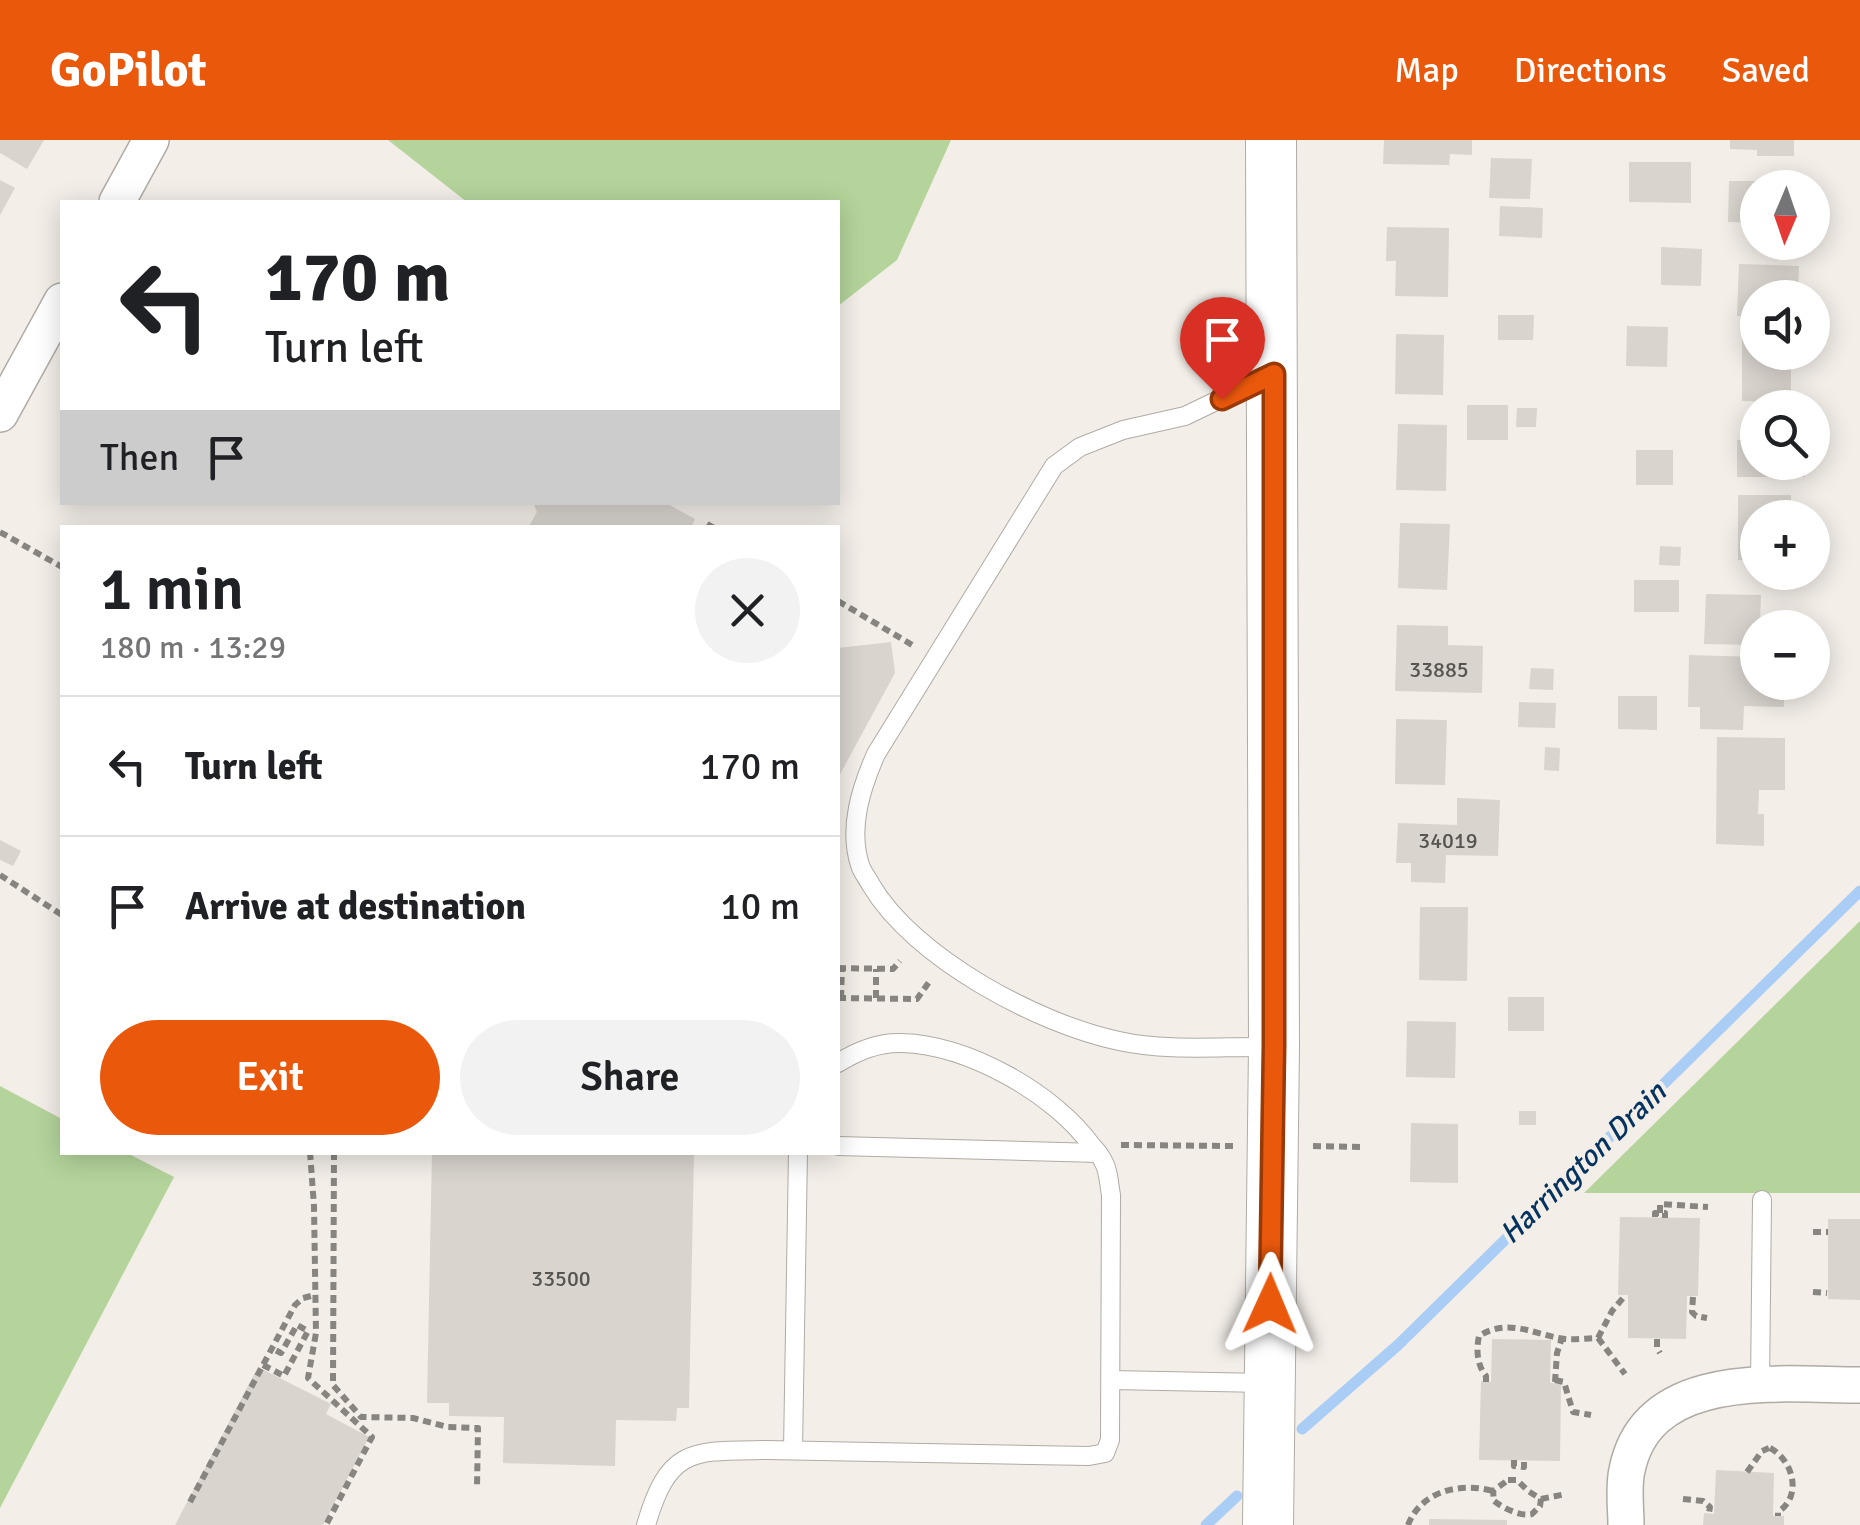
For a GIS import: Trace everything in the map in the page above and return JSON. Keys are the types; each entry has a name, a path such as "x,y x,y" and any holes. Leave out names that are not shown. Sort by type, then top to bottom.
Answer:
{"main road":[{"path":"1268,1525 1274,1046 1271,140"}],"street":[{"path":"117,200 151,140"},
{"path":"0,414 60,305"},
{"path":"1626,1525 1626,1472 1637,1440 1656,1416 1678,1402 1714,1389 1860,1385"}],"lane":[{"path":"1274,374 1185,416 1123,430 1080,447 1054,466 876,754 857,808 856,836 860,866 880,900 909,932 964,973 1024,1006 1055,1021 1121,1042 1156,1046 1274,1046"},
{"path":"646,1525 664,1478 680,1462 717,1450 1088,1456 1104,1453 1110,1440 1112,1195 1105,1164 1098,1153 1061,1110 1037,1093 1005,1074 938,1048 902,1042 877,1045 840,1062"},
{"path":"840,1146 1098,1153"},
{"path":"793,1450 798,1155"},
{"path":"1760,1385 1762,1200"},
{"path":"1111,1380 1269,1383"}],"path":[{"path":"0,532 60,566"},
{"path":"840,601 914,646"},
{"path":"0,875 60,914"},
{"path":"900,961 893,968 840,968 840,998 917,999"},
{"path":"876,968 876,998"},
{"path":"916,1017 917,999 930,980"},
{"path":"1121,1146 1250,1146"},
{"path":"1306,1146 1362,1146"},
{"path":"310,1155 316,1333 308,1378 372,1437 326,1525"},
{"path":"334,1155 333,1385 361,1416 413,1418 448,1428 478,1428 478,1488"},
{"path":"1660,1216 1660,1204 1708,1207"},
{"path":"1812,1232 1828,1232"},
{"path":"1813,1292 1827,1293"},
{"path":"190,1502 295,1305 316,1295"},
{"path":"1598,1338 1624,1295"},
{"path":"1692,1296 1692,1312 1707,1318"},
{"path":"263,1365 284,1376 308,1332 297,1325 282,1353 272,1348"},
{"path":"1510,1339 1512,1327"},
{"path":"1486,1382 1477,1347 1480,1336 1498,1328 1521,1327 1562,1338 1598,1338"},
{"path":"1562,1338 1555,1382 1564,1382 1573,1412 1592,1415"},
{"path":"1598,1338 1625,1374"},
{"path":"1657,1339 1660,1353"},
{"path":"1747,1472 1770,1445 1784,1457 1793,1483 1788,1503 1778,1516"},
{"path":"1517,1480 1519,1463"},
{"path":"1492,1492 1508,1480 1517,1480 1541,1499 1566,1494"},
{"path":"1408,1525 1422,1502 1434,1495 1450,1489 1479,1488 1492,1492"},
{"path":"1492,1492 1502,1512 1527,1520 1541,1499"},
{"path":"1683,1499 1703,1501 1710,1508 1709,1514"}],"green space":[{"path":"388,140 951,140 897,260 840,304 840,200 464,200"},
{"path":"1860,921 1860,1193 1584,1193"},
{"path":"0,1086 60,1118 60,1155 131,1155 174,1177 0,1508"}],"building":[{"path":"0,140 44,140 27,169 0,153"},
{"path":"1384,140 1472,140 1472,155 1450,154 1449,165 1383,164"},
{"path":"1730,140 1794,140 1794,156 1757,156 1757,150 1730,149"},
{"path":"1491,158 1532,159 1530,199 1489,198"},
{"path":"1629,162 1691,162 1691,203 1629,202"},
{"path":"0,180 15,188 0,215"},
{"path":"1729,181 1740,181 1740,222 1728,222"},
{"path":"1500,206 1543,208 1542,238 1499,236"},
{"path":"1387,227 1449,228 1448,297 1395,296 1396,261 1386,261"},
{"path":"1661,247 1702,249 1701,286 1661,285"},
{"path":"1739,264 1799,266 1799,280 1740,280 1740,316"},
{"path":"1498,315 1534,315 1533,340 1498,340"},
{"path":"1627,326 1668,327 1667,367 1626,366"},
{"path":"1396,334 1444,335 1443,395 1395,394"},
{"path":"1742,370 1791,370 1791,390 1742,390"},
{"path":"1467,405 1508,405 1508,440 1467,440"},
{"path":"1517,408 1537,408 1536,427 1516,427"},
{"path":"1398,424 1447,425 1446,491 1396,490"},
{"path":"1737,440 1740,440 1740,477"},
{"path":"1636,450 1673,450 1673,485 1636,485"},
{"path":"1738,495 1791,495 1791,500 1740,500 1738,560"},
{"path":"534,505 669,505 695,519 692,525 530,525 537,512"},
{"path":"1400,523 1450,524 1447,590 1398,588"},
{"path":"1660,546 1681,547 1680,566 1659,565"},
{"path":"1634,580 1679,580 1679,612 1634,612"},
{"path":"1706,594 1761,595 1760,610 1740,610 1740,645 1704,644"},
{"path":"1397,625 1448,626 1448,645 1483,646 1482,693 1395,691"},
{"path":"891,642 895,673 840,774 840,648"},
{"path":"1689,655 1740,656 1740,700 1784,700 1784,707 1744,706 1743,730 1700,729 1700,707 1688,707"},
{"path":"1531,668 1554,669 1553,690 1529,689"},
{"path":"1618,696 1657,696 1657,730 1618,729"},
{"path":"1519,702 1556,703 1555,728 1518,727"},
{"path":"1396,719 1447,720 1445,785 1395,784"},
{"path":"1717,737 1785,738 1785,790 1759,790 1758,814 1764,814 1764,846 1716,844"},
{"path":"1545,747 1560,748 1559,771 1544,770"},
{"path":"1457,798 1500,800 1498,856 1446,855 1445,883 1411,882 1411,863 1396,863 1398,823 1457,825"},
{"path":"0,840 21,851 13,866 0,860"},
{"path":"1420,907 1468,907 1467,981 1419,980"},
{"path":"1508,997 1544,997 1544,1031 1508,1031"},
{"path":"1407,1021 1456,1022 1455,1078 1406,1077"},
{"path":"1519,1111 1536,1111 1536,1125 1519,1125"},
{"path":"1411,1123 1458,1124 1458,1183 1410,1182"},
{"path":"432,1155 694,1155 689,1408 677,1408 676,1421 616,1420 615,1466 503,1463 504,1417 449,1416 449,1403 427,1403"},
{"path":"1620,1217 1700,1218 1698,1296 1687,1296 1686,1339 1628,1338 1628,1295 1618,1295"},
{"path":"1828,1219 1860,1219 1860,1300 1828,1299"},
{"path":"1492,1339 1551,1340 1550,1383 1561,1384 1560,1461 1479,1460 1481,1381 1491,1382"},
{"path":"258,1367 331,1404 326,1414 369,1437 323,1525 175,1525"},
{"path":"1716,1470 1774,1473 1773,1516 1784,1516 1784,1525 1703,1525 1704,1513 1714,1514"},
{"path":"1429,1519 1507,1520 1507,1525 1429,1525"}],"waterway":[{"name":"Harrington Drain","path":"1302,1429 1398,1345 1860,891"},
{"name":"Harrington Drain","path":"1206,1525 1237,1496"}],"route":[{"path":"1222,399 1274,374 1270,1304"}]}
